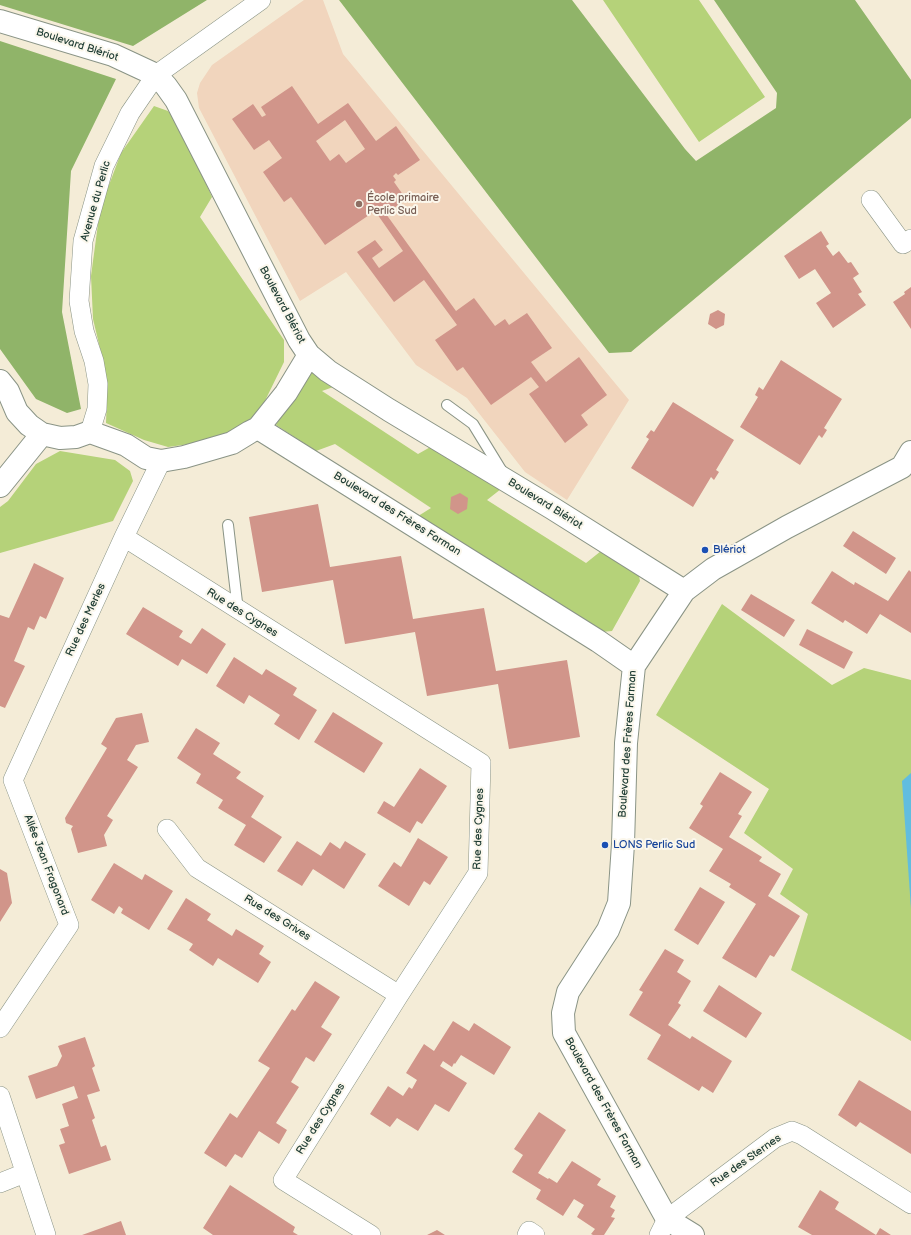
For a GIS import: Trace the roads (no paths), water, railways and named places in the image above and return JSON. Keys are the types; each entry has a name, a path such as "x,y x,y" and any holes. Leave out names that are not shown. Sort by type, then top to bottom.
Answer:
{"street":[{"path":"156,75 261,0"},
{"name":"Boulevard Blériot","path":"0,21 113,55 156,75 176,100 299,340 309,355 328,370 389,410 508,481 684,591"},
{"name":"Avenue du Perlic","path":"90,432 97,409 98,384 94,361 84,330 79,301 83,241 104,166 130,113 156,75"},
{"path":"871,200 903,244 911,239"},
{"path":"0,381 8,391 16,412 29,425 42,434 60,438 76,437 90,432 126,445 146,458 161,461 184,457 232,443 258,428 286,393 309,355"},
{"name":"Boulevard des Frères Farman","path":"258,428 585,632 634,666 626,743 623,844 619,903 608,930 568,992 563,1013 564,1033 663,1227 693,1235"},
{"path":"0,486 42,434"},
{"name":"Rue des Merles","path":"13,780 124,537 161,461"},
{"path":"634,666 684,591 713,569 787,527 908,465"},
{"name":"Rue des Cygnes","path":"124,537 238,611 481,762 478,873 399,995 283,1180 371,1235"},
{"name":"Allée Jean Fragonard","path":"0,1028 69,925 13,780"},
{"name":"Rue des Grives","path":"167,829 198,868 399,995"},
{"path":"0,1096 46,1235"},
{"name":"Rue des Sternes","path":"663,1227 775,1138 792,1131 802,1135 911,1204"},
{"path":"0,1183 25,1172"},
{"path":"527,1235 529,1231 535,1235"}],"lane":[{"path":"447,405 473,424 508,481"},
{"path":"228,525 238,611"}],"water":[{"path":"911,773 911,909 902,781"}],"place":[{"name":"École primaire Perlic Sud","path":"359,204"},
{"name":"Blériot","path":"705,550"},
{"name":"LONS Perlic Sud","path":"605,845"}]}
